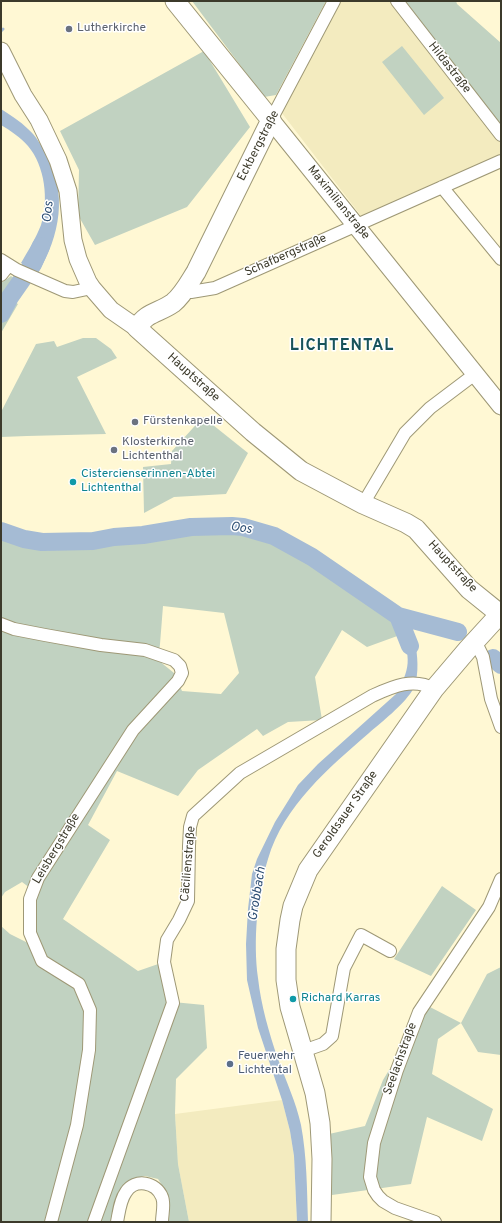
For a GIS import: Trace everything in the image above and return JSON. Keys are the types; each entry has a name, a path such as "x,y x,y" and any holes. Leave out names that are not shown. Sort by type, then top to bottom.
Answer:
{"main road":[{"name":"Maximilianstraße","path":"176,1 501,406"},
{"name":"Hauptstraße","path":"1,51 23,94 39,120 58,160 68,191 73,240 81,267 92,288 111,310 137,328 253,432 307,475 416,529 469,589 500,615"},
{"name":"Eckbergstraße","path":"184,291 196,272 272,120"},
{"path":"137,328 143,319 172,304 184,291"},
{"name":"Geroldsauer Straße","path":"321,1222 322,1159 320,1123 315,1093 290,1007 286,980 285,965 287,942 290,920 297,894 308,870 425,686 475,641 500,615"}],"street":[{"name":"Eckbergstraße","path":"272,120 334,1"},
{"name":"Hildastraße","path":"397,1 501,135"},
{"name":"Schafbergstraße","path":"184,291 191,292 216,288 501,161"},
{"path":"442,187 501,259"},
{"path":"1,275 9,265 33,278 65,291 73,292 92,288"},
{"path":"363,504 405,433 430,408 475,374"},
{"name":"Leisbergstraße","path":"1,624 14,629 45,635 101,645 145,650 174,660 180,666 182,673 178,681 133,730 110,764 38,878 30,899 30,933 42,961 79,984 90,1010 89,1050 77,1125 51,1222"},
{"path":"475,641 483,657 491,699 501,727"},
{"name":"Cäcilienstraße","path":"94,1222 173,1002 164,962 167,940 188,901 190,827 193,816 240,773 372,696 401,685 425,686"},
{"name":"Seelachstraße","path":"435,1222 389,1205 378,1196 374,1190 370,1177 374,1143 396,1070 419,1012 489,907 501,880"},
{"path":"303,1051 323,1044 332,1036 344,968 361,935 390,951"},
{"path":"117,1222 122,1200 127,1190 134,1185 142,1183 151,1185 162,1196 162,1222"}],"shaded area":[{"path":"334,1 397,1 501,135 501,161 365,221 278,108"},
{"path":"282,1100 290,1131 294,1156 297,1222 189,1222 178,1164 175,1114"}],"green space":[{"path":"192,1 326,1 276,95 264,97"},
{"path":"397,1 456,1 457,4 501,43 501,135"},
{"path":"402,46 444,98 424,115 382,62"},
{"path":"204,51 250,127 187,207 95,245 78,215 79,170 60,131"},
{"path":"11,276 15,279 6,297 18,304 1,333 1,283"},
{"path":"83,338 96,338 111,349 117,358 77,377 106,434 1,437 1,412 36,344 54,341 57,347"},
{"path":"203,417 248,453 226,494 174,497 144,513 143,467 171,464 172,451"},
{"path":"241,523 277,532 342,570 396,619 400,635 367,647 342,630 315,677 322,720 288,722 263,736 257,729 198,770 178,796 117,771 88,825 110,840 63,919 138,971 164,962 173,1002 204,1005 207,1048 176,1079 175,1114 178,1164 189,1222 169,1222 169,1204 167,1195 158,1179 145,1176 129,1180 120,1194 113,1222 1,1222 1,926 10,934 28,943 30,888 22,882 5,892 1,898 1,527 11,532 42,538 134,533 187,525","holes":["163,606 224,613 239,673 221,694 182,691 174,673 158,660"]},
{"path":"442,886 476,910 431,976 394,959"},
{"path":"501,967 501,1055 478,1052 461,1023 487,974"},
{"path":"428,1006 461,1023 438,1039 432,1074 493,1109 482,1141 427,1117 411,1184 332,1195 329,1134 365,1126 383,1080"}],"water":[{"path":"1,109 22,123 36,138 53,169 57,184 59,199 56,229 46,259 38,273 21,263 41,225 45,205 42,173 34,154 28,146 15,134 1,125"},
{"path":"407,623 415,642 417,658 417,676 412,691 392,713 324,774 296,805 285,821 275,840 268,859 261,887 256,934 259,988 263,1009 278,1059 299,1116 304,1149 308,1222 297,1222 294,1156 290,1131 282,1100 258,1028 247,980 246,944 252,874 257,859 275,822 298,785 318,764 396,694 405,675 408,659 405,644 397,624"}],"waterway":[{"name":"Oos","path":"1,314 10,297 33,264 41,246"},
{"name":"Oos","path":"1,531 24,539 42,542 93,541 191,527 243,527 274,536 312,557 398,616 458,632"},
{"name":"Grobbach","path":"398,616 410,646"},
{"name":"Oos","path":"493,658 501,665"}],"place":[{"name":"Lutherkirche","path":"69,29"},
{"name":"Fürstenkapelle","path":"135,422"},
{"name":"Klosterkirche Lichtenthal","path":"114,450"},
{"name":"Cistercienserinnen-Abtei Lichtenthal","path":"73,482"},
{"name":"Richard Karras","path":"293,999"},
{"name":"Feuerwehr Lichtental","path":"230,1064"}],"district":[{"name":"LICHTENTAL","path":"342,347"}]}
